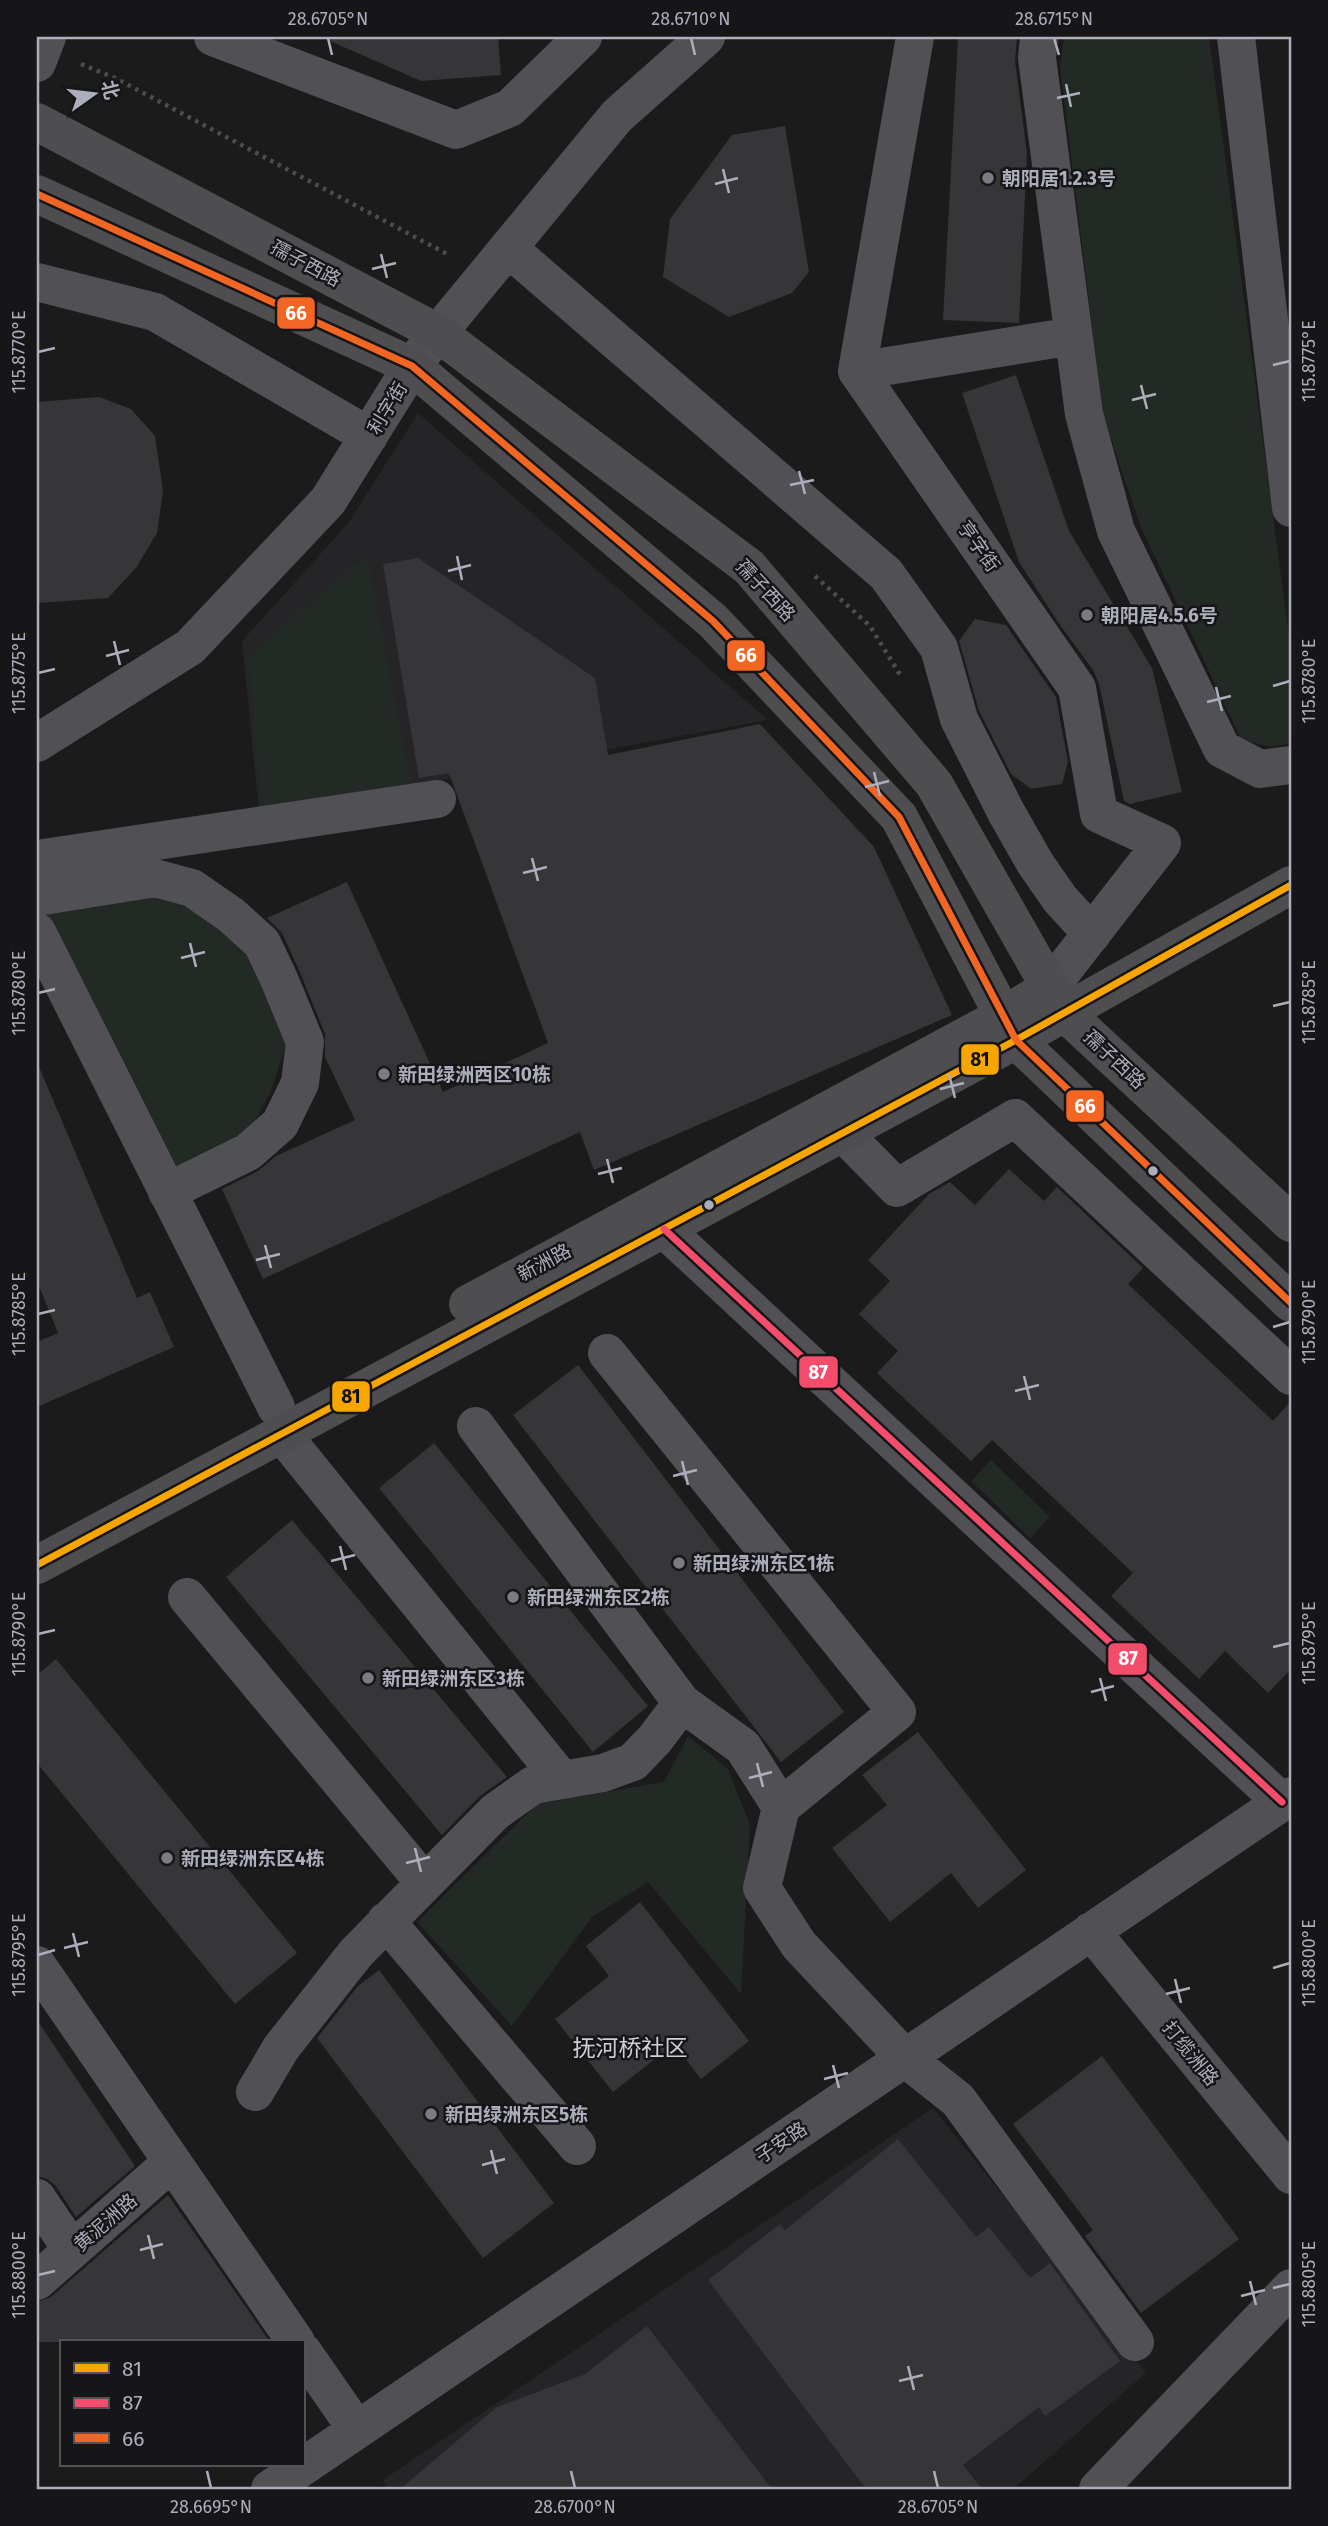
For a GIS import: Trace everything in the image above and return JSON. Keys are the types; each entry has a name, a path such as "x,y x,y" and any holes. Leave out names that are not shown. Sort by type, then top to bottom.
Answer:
{"main road":[{"name":"孺子西路","path":"37,122 438,333 749,567 934,784 1057,1000 1291,1223"},
{"path":"37,194 412,366 713,621 899,817 1010,1028 1286,1298"},
{"name":"新洲路","path":"37,1536 279,1421 664,1229 843,1133 1057,1000 1291,885"},
{"name":"新洲路","path":"37,1565 279,1421 1010,1028"}],"street":[{"path":"37,63 47,37"},
{"path":"213,37 456,130 510,108 583,37"},
{"name":"利字街","path":"37,743 190,647 328,501 412,366 617,116 706,37"},
{"path":"915,37 858,371 1073,336"},
{"path":"1039,37 1037,58 1084,414 1116,531 1222,749 1260,769 1291,765"},
{"path":"1236,37 1283,364 1291,508"},
{"path":"508,248 886,574 939,648 959,719 1035,863 1060,899 1091,934"},
{"path":"37,282 155,313 369,436"},
{"name":"亨字街","path":"858,371 1077,688 1099,814 1162,843 1091,934 1057,1000"},
{"path":"37,859 437,799"},
{"path":"37,897 155,878 192,888 231,915 262,943 279,979 305,1042 300,1083 280,1124 248,1152 167,1192"},
{"path":"37,932 279,1421 562,1780"},
{"path":"843,1133 897,1188 1015,1118 1291,1376"},
{"path":"664,1229 1287,1799"},
{"path":"1242,1329 1286,1298"},
{"path":"607,1353 897,1712 781,1807 762,1888 799,1945 905,2058 958,2100 1135,2342"},
{"path":"477,1426 682,1703 743,1747 781,1807"},
{"path":"187,1597 424,1882"},
{"path":"255,2092 281,2048 356,1953 495,1812 533,1785 603,1773 633,1762 655,1740 682,1703"},
{"name":"子安路","path":"304,2466 1287,1799"},
{"path":"386,1921 577,2146"},
{"name":"打缆洲路","path":"1091,1931 1291,2175"},
{"path":"37,1965 295,2340"},
{"name":"黄泥洲路","path":"37,2281 173,2162"},
{"path":"37,2198 72,2250"},
{"path":"1098,2489 1291,2288"},
{"path":"304,2352 357,2430"},
{"name":"子安路","path":"270,2489 304,2466"}],"shaded area":[{"path":"1064,37 1209,37 1291,651 1291,743 1271,747 1241,739 1140,525 1103,415 1060,67"},
{"path":"418,413 768,720 437,781 260,823 242,641 349,522"},
{"path":"367,555 412,789 261,812 248,655"},
{"path":"165,889 204,914 252,959 288,1038 271,1091 246,1138 173,1176 37,909"},
{"path":"991,1460 1050,1517 1030,1538 971,1481"},
{"path":"688,1736 728,1769 750,1825 741,1994 648,1882 592,1917 512,2026 417,1922 537,1804 664,1782"},
{"path":"933,2108 1146,2373 1013,2489 388,2489 383,2480"}],"building":[{"path":"321,37 498,37 501,75 421,81"},
{"name":"朝阳居1.2.3号","path":"958,37 1017,37 1015,61 1027,153 1019,323 943,320"},
{"path":"785,126 809,272 792,293 729,317 663,277 670,219 732,135"},
{"name":"朝阳居4.5.6号","path":"1016,375 1069,531 1152,668 1182,792 1130,804 1124,801 1099,684 1093,670 1019,562 962,393"},
{"path":"99,397 131,409 155,436 163,491 157,533 136,568 108,598 38,603 37,402"},
{"path":"418,558 595,678 608,755 760,724 874,847 952,1015 594,1170 580,1132 263,1279 222,1189 258,1171 276,1156 355,1120 325,1057 325,1034 299,970 282,933 267,918 347,882 443,1092 548,1043 449,773 419,778 383,564"},
{"path":"975,619 1006,625 1056,697 1068,762 1062,784 1031,789 1011,774 979,711 959,641"},
{"path":"37,1062 137,1298 150,1292 174,1347 37,1407 37,1342 58,1333 37,1281"},
{"path":"1009,1169 1044,1201 1057,1187 1143,1268 1128,1284 1273,1421 1291,1401 1291,1669 1268,1693 1225,1651 1199,1679 1111,1596 1133,1573 992,1440 971,1461 877,1373 898,1351 859,1314 890,1281 868,1260 929,1194 950,1182 975,1205"},
{"name":"新田绿洲东区1栋","path":"578,1365 844,1712 781,1762 513,1415"},
{"name":"新田绿洲东区2栋","path":"434,1443 648,1706 593,1752 379,1488"},
{"name":"新田绿洲东区3栋","path":"292,1520 507,1777 480,1796 442,1835 226,1577"},
{"name":"新田绿洲东区4栋","path":"56,1659 297,1953 235,2004 37,1763 37,1675"},
{"path":"918,1732 1026,1870 978,1908 951,1873 890,1922 832,1848 887,1805 862,1775"},
{"path":"640,1902 749,2041 701,2079 674,2044 613,2092 555,2019 609,1976 586,1946"},
{"name":"新田绿洲东区5栋","path":"379,1970 554,2203 483,2258 317,2038 358,1986"},
{"path":"37,2020 135,2166 76,2217 55,2185 37,2176"},
{"path":"1102,2056 1239,2239 1141,2313 1085,2236 1093,2230 1013,2124"},
{"path":"898,2139 976,2237 989,2227 1030,2278 1050,2263 1120,2361 1045,2416 1039,2407 963,2465 982,2489 866,2489 708,2280 780,2224 785,2230"},
{"path":"168,2195 269,2340 37,2342 37,2302 51,2297"},
{"path":"647,2326 772,2489 400,2489 497,2407 585,2374"}],"transit line":[{"name":"66","path":"37,194 412,366 713,621 899,817 1016,1040 1291,1303"},
{"name":"81","path":"37,1565 1016,1040 1291,885"},
{"name":"87","path":"664,1229 1282,1802"}],"place":[{"name":"朝阳居1.2.3号","path":"988,178"},
{"name":"朝阳居4.5.6号","path":"1087,615"},
{"name":"新田绿洲西区10栋","path":"384,1074"},
{"name":"新田绿洲东区1栋","path":"679,1563"},
{"name":"新田绿洲东区2栋","path":"513,1597"},
{"name":"新田绿洲东区3栋","path":"368,1678"},
{"name":"新田绿洲东区4栋","path":"167,1858"},
{"name":"新田绿洲东区5栋","path":"431,2114"}],"district":[{"name":"抚河桥社区","path":"630,2048"}]}
